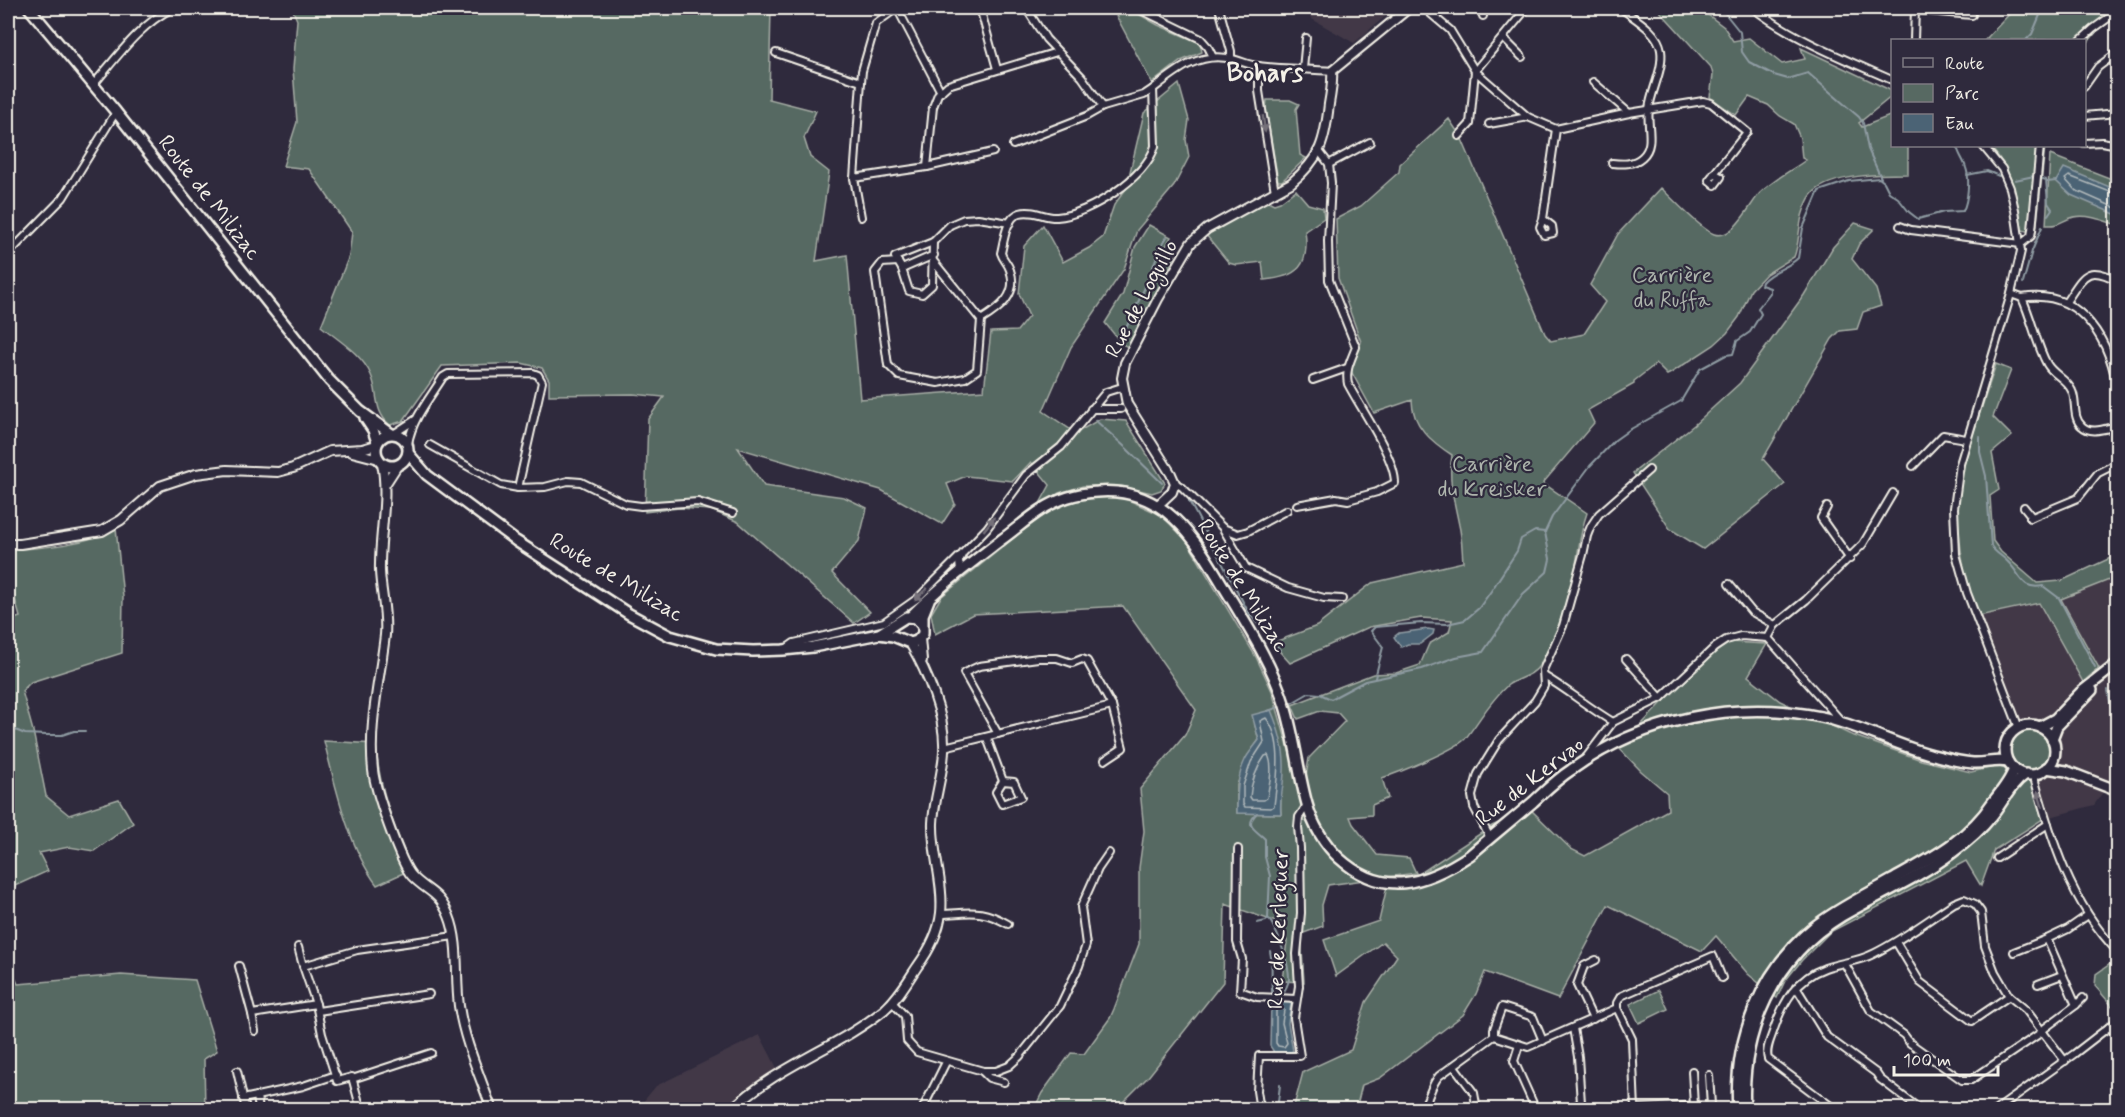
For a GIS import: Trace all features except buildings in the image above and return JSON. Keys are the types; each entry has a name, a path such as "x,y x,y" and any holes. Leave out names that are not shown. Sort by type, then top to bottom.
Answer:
{"main road":[{"name":"Route de Milizac","path":"29,8 116,112 299,344 329,380 360,411 373,430 377,444"},
{"name":"Route de Milizac","path":"360,411 393,433"},
{"path":"393,433 403,437 408,448 399,465 387,465 380,461 377,444 381,436 393,433"},
{"name":"Route de Milizac","path":"408,448 427,475"},
{"name":"Route de Milizac","path":"399,465 427,475 558,569 629,614 670,636 716,649 753,651 813,647 879,634 900,639"},
{"name":"Route de Milizac","path":"911,616 931,595 1042,509 1085,493 1108,491 1129,493 1158,506 1172,515 1185,528 1221,582 1269,663 1285,706"},
{"path":"922,625 911,616 902,619 898,622 897,631 900,639 910,643 920,638 923,629 923,615 931,595"},
{"name":"Route de Milizac","path":"879,634 898,622"},
{"path":"2040,728 2055,719 2090,684 2118,663"},
{"path":"2066,771 2054,754 2052,739 2057,726 2088,694 2118,670"},
{"name":"Rue de Kervao","path":"1285,706 1307,805 1315,826 1331,851 1361,876 1394,884 1433,876 1455,865 1570,770 1626,738 1670,722 1721,712 1795,713 1841,722 1932,754 1984,763 2001,760 2011,765"},
{"path":"2029,774 2011,765 2005,749 2008,738 2019,728 2032,725 2040,728 2052,739"},
{"path":"1984,763 2005,749"},
{"path":"2046,768 2054,754"},
{"path":"1738,1110 1738,1071 1750,1017 1767,982 1789,951 1812,928 1836,912 1957,842 1987,812 2011,765"},
{"path":"1745,1110 1745,1072 1754,1030 1769,993 1792,959 1816,935 1840,918 1950,855 1973,837 1992,816 2016,782 2029,774 2046,768 2066,771 2118,791"}],"street":[{"path":"93,84 147,25 173,8"},
{"path":"861,217 854,178 862,70 876,24 897,8 941,92"},
{"path":"980,8 997,69"},
{"path":"1026,8 1037,27 1057,52 1082,77 1103,107"},
{"path":"1137,8 1201,39 1213,57"},
{"path":"1219,8 1231,51 1231,59"},
{"path":"1013,145 1087,116 1103,107 1144,94 1192,62 1213,57 1260,66 1332,71 1409,8"},
{"path":"1416,8 1422,8 1450,30 1475,71 1528,117 1556,129 1629,113 1703,101 1711,103 1747,132 1714,172"},
{"path":"1481,8 1483,16"},
{"path":"1459,136 1470,124 1475,71 1527,8"},
{"path":"1612,163 1635,162 1647,151 1650,142 1648,111 1661,51 1657,40 1650,32 1621,8"},
{"path":"1753,8 1814,47 1891,79"},
{"path":"1914,39 1915,9 1972,15"},
{"path":"2082,39 2118,11"},
{"path":"1303,69 1306,38"},
{"path":"1503,38 1522,57"},
{"path":"927,167 933,107 941,92 948,85 1057,52"},
{"path":"2086,85 2098,67 2118,52"},
{"path":"776,53 861,82"},
{"path":"1260,66 1260,91 1275,192"},
{"path":"1297,505 1336,498 1348,500 1377,492 1395,483 1395,476 1383,444 1348,384 1347,368 1356,347 1329,280 1331,183 1329,164 1319,151 1326,131 1333,84 1332,71"},
{"path":"1593,82 1629,113"},
{"path":"981,320 1007,300 1013,286 1012,273 1001,253 1010,223 1020,213 1034,213 1054,218 1074,214 1125,184 1146,165 1155,146 1153,89"},
{"path":"8,254 63,198 116,112"},
{"path":"2086,116 2118,113"},
{"path":"1489,124 1528,117"},
{"path":"1542,219 1556,129"},
{"path":"1329,164 1370,142"},
{"path":"2086,143 2102,142 2118,145"},
{"path":"1984,147 2002,169 2010,188 2021,244 2020,260 1966,439 1955,488 1953,530 1956,554 1967,592 2019,728"},
{"path":"1900,226 1911,230 2021,244 2031,236 2040,147"},
{"name":"Rue de Loguillo","path":"1175,483 1131,412 1122,387 1122,371 1125,363 1158,299 1191,243 1207,230 1300,176 1319,151"},
{"path":"854,178 927,167 993,152"},
{"path":"933,242 932,285 922,294 909,291 896,256 933,242 951,225 964,219 978,218 1010,223"},
{"path":"898,262 882,263 875,272 888,365 899,376 938,383 965,378 977,370 981,320 934,258"},
{"path":"902,269 934,258"},
{"path":"2066,302 2084,276 2095,272 2104,273 2118,281"},
{"path":"2011,294 2022,298 2034,297 2066,302 2095,329 2103,341 2116,375 2118,395"},
{"path":"2022,298 2048,366 2071,387 2081,426 2097,431 2118,426"},
{"path":"1313,380 1347,368"},
{"path":"408,448 410,434 416,420 443,377 448,374 533,373 538,375 542,382 518,488"},
{"name":"Rue de Loguillo","path":"783,650 794,643 884,622 918,598 987,528 1026,475 1061,447 1106,392 1122,387"},
{"path":"1091,409 1121,409"},
{"path":"393,433 416,420"},
{"path":"1913,466 1943,435 1966,439"},
{"path":"8,544 41,542 102,531 121,520 160,486 196,474 226,470 278,472 293,468 330,451 362,449 377,444"},
{"path":"430,444 501,485 518,488 545,487 568,481 581,482 626,504 640,506 698,502 733,513"},
{"path":"341,450 380,461 386,483 380,571 385,632 375,706 373,768 375,782 395,841 412,876 430,889 442,902 449,917 454,936 460,1011 492,1110"},
{"path":"2024,507 2031,518 2078,498 2098,473 2118,463"},
{"path":"386,483 399,465"},
{"path":"1490,838 1474,807 1472,796 1478,774 1498,740 1535,701 1544,686 1543,670 1563,626 1591,526 1599,514 1649,470"},
{"path":"1158,506 1172,492 1175,483 1182,487 1222,527 1246,568 1288,588 1323,598 1342,599"},
{"path":"1768,638 1775,625 1850,559 1863,544 1893,493"},
{"path":"1827,507 1821,518 1850,559"},
{"path":"1222,527 1238,534 1287,510"},
{"path":"960,572 959,561 963,553"},
{"path":"1729,584 1752,612 1775,625"},
{"path":"1583,762 1613,722 1661,698 1714,648 1726,640 1741,636 1768,638 1841,722"},
{"path":"920,638 922,665"},
{"path":"731,1110 760,1086 856,1029 892,1002 927,953 941,914 941,893 933,823 944,747 939,715 922,665 910,643"},
{"path":"998,734 964,674 979,666 1038,658 1057,658 1072,663 1082,659 1087,661 1112,706 1123,748 1105,760"},
{"path":"1626,659 1661,698"},
{"path":"1544,676 1613,722"},
{"path":"944,747 1112,706"},
{"path":"987,738 1003,781"},
{"path":"2029,774 2068,879 2088,915 2118,952"},
{"name":"Rue de Kerleguer","path":"1260,1110 1257,1091 1259,1056 1300,1056 1294,1018 1299,986 1297,954 1301,913 1298,827 1299,817 1307,805"},
{"path":"1997,858 2048,824"},
{"path":"1238,849 1237,942 1242,959 1240,991 1257,997 1296,999"},
{"path":"892,1002 905,1016 908,1041 910,1047 917,1052 982,1071 996,1071 1010,1066 1060,1006 1079,966 1086,945 1081,907 1098,869 1109,853"},
{"path":"1836,1110 1767,1056 1777,1019 1796,987 1806,977 1816,972 1871,955 1896,942 1954,903 1964,899 1975,904 1981,912 1985,946 1995,972 2009,996 2026,1010 2065,1061"},
{"path":"941,914 972,911 996,917 1008,924"},
{"path":"2014,952 2068,929 2088,915"},
{"path":"303,966 357,950 454,936"},
{"path":"2047,939 2076,1005"},
{"path":"1896,942 1920,982 1972,1021 2009,996"},
{"path":"298,947 337,1081 352,1077 352,1079 431,1053"},
{"path":"1709,1075 1711,1107 1635,1109 1632,1039 1617,1008 1617,1003 1621,996 1713,956 1722,978"},
{"path":"1593,1019 1577,986 1584,966 1596,960"},
{"path":"1845,964 1871,1011 1904,1035 1910,1043 1962,1080 1971,1080 2042,1032 2083,998"},
{"path":"238,966 255,1031"},
{"path":"2038,984 2062,975"},
{"path":"1796,987 1827,1037 1921,1110"},
{"path":"252,1014 429,994"},
{"path":"1494,1036 1494,1029 1502,1008 1533,1017 1543,1041"},
{"path":"1494,1036 1528,1047 1617,1008"},
{"path":"1996,1110 2118,1020"},
{"path":"2109,1027 2118,1035"},
{"path":"1566,1110 1581,1103 1578,1057 1572,1028"},
{"path":"1421,1110 1429,1100 1433,1083 1439,1076 1494,1036"},
{"path":"1519,1045 1514,1061 1536,1110"},
{"path":"922,1110 946,1062"},
{"path":"1454,1066 1474,1093 1477,1110"},
{"path":"237,1071 246,1110"},
{"path":"982,1071 989,1078 1004,1082"},
{"path":"1692,1071 1694,1106"},
{"path":"243,1099 303,1086 336,1075"},
{"path":"352,1079 362,1110"},
{"path":"257,1096 259,1110"}],"shaded area":[{"path":"1307,8 1395,8 1354,43 1312,19"},
{"path":"2117,577 2117,785 2110,782 2094,805 2043,819 2030,779 1998,766 2017,710 1979,616 2061,599"},
{"path":"760,1035 778,1070 727,1109 638,1108 656,1086"}],"green space":[{"path":"292,8 771,8 769,99 816,111 804,138 810,157 829,172 816,261 847,255 860,399 984,390 991,332 1017,331 1029,316 1019,294 1024,246 1043,225 1063,262 1089,248 1103,237 1114,205 1126,189 1144,113 1179,84 1189,120 1186,140 1189,157 1174,186 1137,230 1124,269 1071,347 1043,411 1071,430 1071,436 1100,419 1126,421 1165,483 1161,490 1152,493 1121,486 1083,486 1059,493 1038,507 1050,485 1031,462 1013,481 966,476 947,484 955,504 942,524 881,490 738,448 764,486 844,497 867,508 859,541 832,573 870,612 854,623 738,522 711,510 679,508 645,512 648,419 664,397 633,394 549,395 549,380 542,368 521,363 442,366 403,421 390,425 381,414 367,367 349,348 321,326 349,256 352,232 309,169 283,166 297,122 293,69 297,20"},
{"path":"1112,8 1128,8 1158,25 1200,43 1202,52 1181,61 1152,83"},
{"path":"1657,8 1699,8 1724,27 1733,41 1749,38 1782,64 1805,59 1801,48 1891,91 1891,97 1859,123 1862,127 1891,115 1891,147 1908,147 1908,174 1858,176 1821,187 1808,199 1794,257 1766,274 1751,290 1739,317 1727,333 1714,345 1671,373 1667,375 1656,364 1634,381 1634,384 1588,410 1594,423 1543,483 1587,513 1568,599 1558,628 1539,666 1533,672 1508,685 1459,744 1426,761 1382,778 1388,798 1372,805 1372,815 1350,817 1377,855 1409,858 1416,873 1328,885 1322,905 1323,926 1301,934 1304,982 1282,981 1287,941 1279,923 1225,904 1223,982 1148,1077 1116,1109 1034,1109 1042,1093 1071,1053 1084,1054 1114,1009 1139,944 1139,868 1144,831 1140,789 1185,735 1196,710 1123,606 973,614 935,634 931,614 941,597 1026,528 1063,503 1103,497 1122,498 1161,515 1187,541 1256,657 1272,691 1297,778 1306,776 1309,758 1345,721 1338,713 1320,711 1298,719 1292,705 1373,674 1396,673 1420,665 1429,644 1449,632 1452,620 1421,618 1369,627 1290,663 1272,643 1317,626 1372,583 1463,562 1461,534 1451,482 1452,455 1424,432 1415,418 1412,400 1374,413 1351,371 1361,342 1338,278 1336,219 1361,206 1399,172 1400,164 1449,119 1461,137 1545,334 1551,341 1584,334 1605,302 1590,285 1618,234 1661,188 1702,227 1721,235 1734,227 1765,188 1806,160 1802,158 1800,138 1794,124 1780,116 1768,105 1749,97 1736,115 1710,97 1713,75 1711,67","holes":["1255,726 1282,747 1281,814 1237,813 1237,785 1246,758 1259,740"]},
{"path":"2015,8 2117,8 2117,17 2097,31 2086,45 2086,39 1986,39"},
{"path":"1267,100 1290,100 1299,104 1296,109 1300,155 1306,158 1282,181 1278,181 1266,108"},
{"path":"1990,147 2045,147 2036,233 2022,230 2013,185 1997,155"},
{"path":"2050,155 2117,181 2117,225 2096,218 2079,216 2055,225 2046,225"},
{"path":"1296,190 1308,204 1323,208 1324,218 1305,231 1303,261 1299,268 1285,276 1264,280 1262,262 1236,265 1229,263 1206,235 1268,201 1274,204 1280,202"},
{"path":"1855,223 1874,229 1859,244 1852,259 1876,289 1881,306 1863,312 1857,329 1840,331 1832,339 1763,459 1785,484 1703,549 1670,529 1633,473 1694,425 1740,383 1804,295 1833,247"},
{"path":"1149,225 1171,237 1165,248 1175,256 1128,347 1122,344 1105,323 1123,294 1135,247"},
{"path":"1996,364 2011,370 1993,417 2012,436 1992,453 1999,490 1990,496 1993,541 2001,552 2037,583 2061,581 2117,555 2117,577 2061,599 2099,668 2083,682 2039,603 1979,616 1966,580 1957,511 1959,488 1966,455"},
{"path":"116,528 123,597 122,653 31,682 22,691 33,731 46,796 69,815 119,799 133,823 94,851 69,847 39,853 48,871 8,889 8,621 20,617 8,575 8,550 77,542"},
{"path":"1730,642 1767,644 1748,676 1780,701 1849,734 1921,760 1971,772 1998,766 2030,779 2043,819 1994,850 1981,886 1966,861 1830,932 1785,981 1777,998 1748,974 1716,936 1702,951 1608,905 1558,999 1485,972 1476,994 1463,1015 1380,1078 1362,1085 1356,1109 1293,1110 1303,1072 1351,1050 1366,1002 1397,956 1383,942 1336,976 1324,940 1379,921 1389,878 1419,874 1492,826 1530,809 1571,849 1585,856 1668,810 1667,793 1619,748 1699,664"},
{"path":"2030,731 2043,737 2049,750 2043,763 2030,769 2017,763 2011,750 2017,737"},
{"path":"324,741 376,744 384,792 412,869 377,885 358,854 351,835"},
{"path":"2116,960 2118,962 2117,1003 2113,1007 2095,986 2096,974"},
{"path":"8,962 18,984 121,975 195,980 217,1051 204,1059 205,1109 8,1109"},
{"path":"1659,990 1668,1009 1639,1023 1630,1004"}],"water":[{"path":"2064,168 2117,190 2117,215 2071,195 2056,181"},
{"path":"1434,630 1433,634 1420,644 1408,644 1401,647 1394,637 1399,633"},
{"path":"1271,710 1284,755 1281,814 1237,813 1240,772 1246,757 1259,740 1252,715"},
{"path":"1271,1002 1291,1004 1288,1023 1293,1051 1288,1053 1274,1052 1270,1046"}],"waterway":[{"path":"1726,8 1724,12 1740,32 1742,52 1749,62 1774,75 1788,79 1808,73 1859,117 1863,123 1868,149 1881,178"},
{"path":"2027,39 2032,34 2043,8"},
{"path":"2096,8 2098,13 2112,8"},
{"path":"1290,704 1309,693 1320,694 1331,699 1365,681 1422,669 1456,657 1483,652 1523,594 1547,572 1550,559 1545,532 1552,517 1590,466 1615,440 1681,401 1700,369 1726,355 1733,354 1737,341 1750,332 1761,314 1758,308 1770,293 1770,288 1761,285 1762,282 1798,258 1803,228 1819,191 1849,181 1879,178 1889,192 1918,219 1944,212 1963,211 1968,178 1957,147"},
{"path":"1967,175 1987,171 1999,176"},
{"path":"2015,180 2034,176 2046,180 2048,203 2052,209 2048,215"},
{"path":"2047,182 2056,181"},
{"path":"2023,283 2042,227"},
{"path":"1122,337 1160,248 1167,237"},
{"path":"1095,420 1162,483"},
{"path":"1980,437 1980,452 1986,476 1991,546 2026,584 2036,587 2043,586 2059,598 2095,667"},
{"path":"1189,501 1249,613 1280,650"},
{"path":"1375,678 1383,647 1371,631 1375,627 1421,623 1447,624 1465,620 1479,608 1491,591 1517,551 1521,539 1535,531 1545,532"},
{"path":"2108,690 2111,707 2118,717"},
{"path":"1268,711 1279,707"},
{"path":"8,727 25,734 62,735 74,731 85,731"},
{"path":"1257,813 1251,825 1265,839 1265,857 1270,876 1268,918 1285,955 1289,978 1282,996"},
{"path":"1257,923 1266,921 1268,918"},
{"path":"1270,951 1274,1004"},
{"path":"1277,1110 1280,1085"}],"district":[{"name":"Bohars","path":"1265,74"}],"park label":[{"name":"Carrière du Ruffa","path":"1672,288"},
{"name":"Carrière du Kreisker","path":"1492,478"}]}
